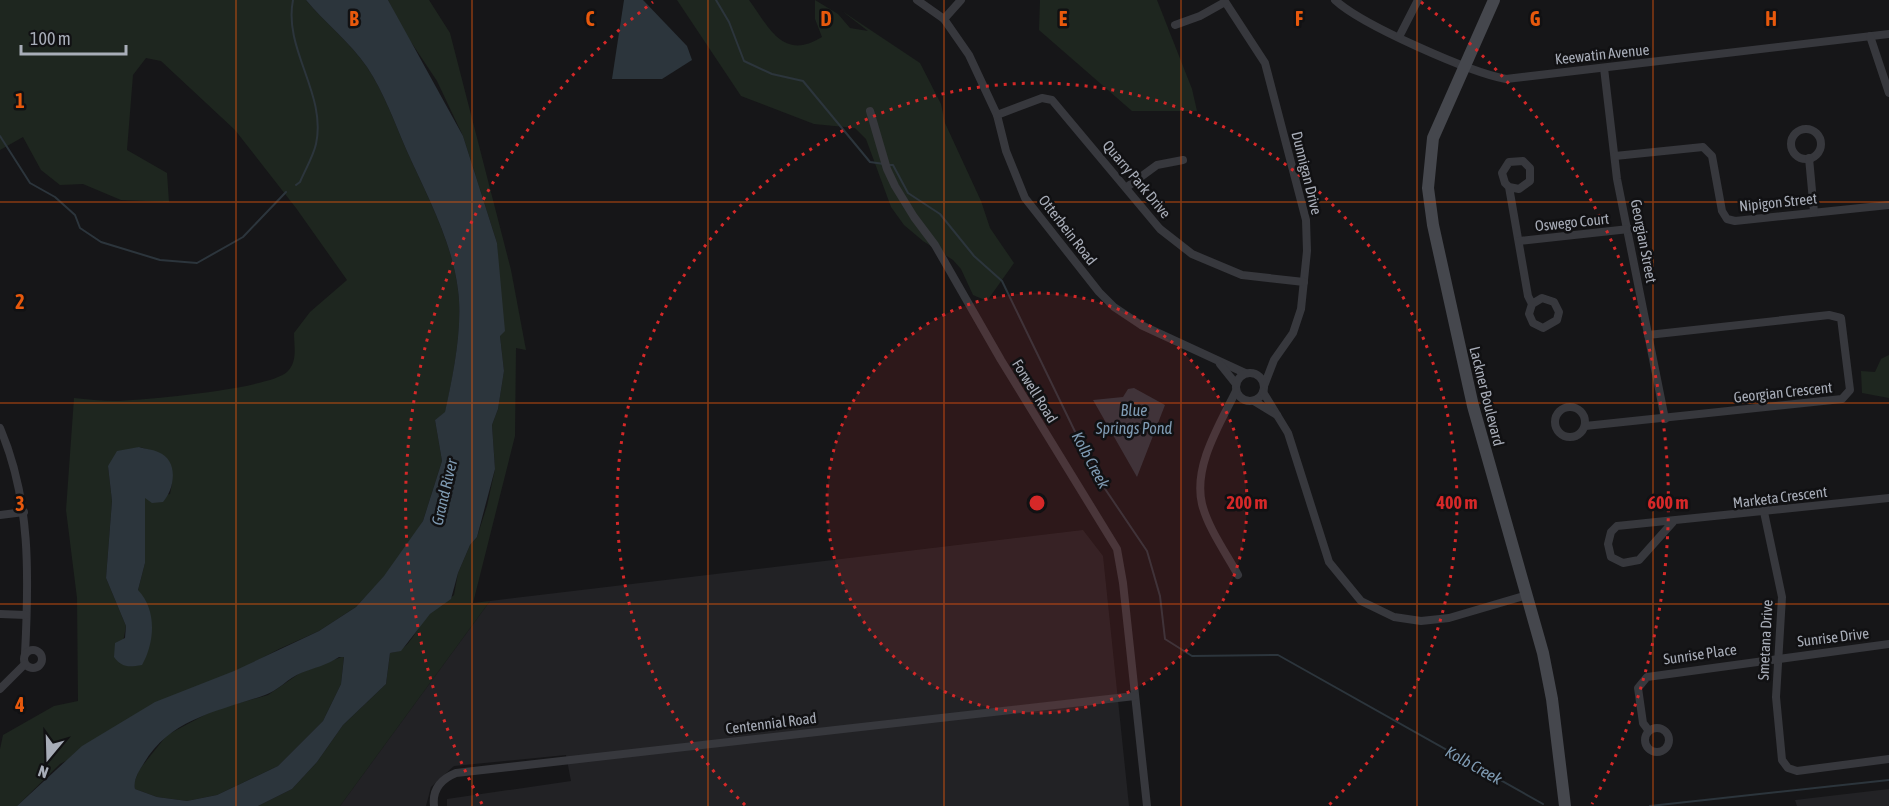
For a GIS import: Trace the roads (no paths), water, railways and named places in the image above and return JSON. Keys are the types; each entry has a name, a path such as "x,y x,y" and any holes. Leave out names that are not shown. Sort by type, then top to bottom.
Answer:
{"main road":[{"name":"Lackner Boulevard","path":"1494,0 1433,138 1428,188 1433,225 1473,406 1527,595 1551,699 1565,806"}],"street":[{"name":"Otterbein Road","path":"917,0 944,20 969,55 997,116 1006,151 1025,198 1099,292 1114,307 1141,325 1220,364 1260,377 1263,389 1288,433 1329,562 1361,601 1394,617 1420,621 1449,618 1527,595"},
{"path":"944,20 961,0"},
{"name":"Keewatin Avenue","path":"1335,0 1365,22 1465,66 1506,79 1889,34"},
{"path":"1400,37 1418,0"},
{"path":"1175,25 1200,16 1225,1"},
{"name":"Dunnigan Drive","path":"1225,1 1265,63 1306,220 1307,251 1304,282 1293,333 1274,360 1263,389"},
{"path":"1870,36 1889,93"},
{"name":"Georgian Street","path":"1604,68 1617,179 1629,229 1665,419"},
{"name":"Quarry Park Drive","path":"997,116 1042,98 1052,100 1160,229 1192,254 1242,275 1304,282"},
{"name":"Forwell Road","path":"870,111 887,169 1117,549 1123,583 1147,806"},
{"name":"Nipigon Street","path":"1615,156 1703,147 1712,156 1722,212 1727,219 1735,221 1889,205"},
{"path":"1809,158 1814,212"},
{"path":"1127,187 1157,165 1183,160"},
{"name":"Oswego Court","path":"1509,187 1532,304"},
{"name":"Oswego Court","path":"1518,241 1629,229"},
{"name":"Georgian Crescent","path":"1648,335 1829,315 1842,318 1850,389 1842,399 1665,419"},
{"name":"Dunnigan Drive","path":"1249,373 1274,360"},
{"name":"Otterbein Road","path":"1220,364 1236,387 1250,401 1277,415"},
{"path":"1238,575 1203,507 1199,487 1215,430 1227,412 1236,387 1249,373"},
{"path":"1227,412 1250,401 1263,389"},
{"path":"1585,426 1665,419"},
{"path":"0,428 18,478 27,551 25,659 0,689"},
{"name":"Marketa Crescent","path":"1673,522 1639,560 1623,563 1611,557 1608,544 1611,532 1617,526 1889,498"},
{"path":"0,515 24,512"},
{"name":"Smetana Drive","path":"1764,512 1782,597 1776,697 1782,760 1788,768 1797,771 1889,759"},
{"path":"0,614 26,615"},
{"name":"Sunrise Drive","path":"1780,657 1889,644"},
{"name":"Sunrise Place","path":"1648,730 1643,723 1638,688 1647,676 1780,657"},
{"name":"Centennial Road","path":"434,806 436,788 448,776 456,772 1135,696"}],"water":[{"name":"Grand River","path":"306,0 388,0 463,136 497,243 505,331 500,336 504,371 498,409 492,425 495,469 477,537 470,545 458,573 451,599 430,614 401,651 390,653 386,684 343,725 317,762 292,789 258,806 17,806 82,746 155,702 234,671 319,631 356,607 384,576 423,521 442,461 435,420 445,412 456,351 459,304 455,271 437,218 379,87 360,58","holes":["344,657 341,684 323,721 278,766 217,795 187,801 157,797 135,789 138,772 155,748 182,726 198,718 270,693 296,675"]},
{"path":"624,0 643,0 687,46 692,60 662,79 612,79"},
{"name":"Blue Springs Pond","path":"1134,388 1165,405 1137,477 1093,400 1123,397 1128,389"},
{"path":"139,447 165,456 173,475 170,489 163,502 152,503 145,498 145,563 138,590 148,607 152,626 150,646 142,665 130,666 123,665 114,657 115,643 125,638 126,626 106,578 112,501 108,466 117,451"}],"waterway":[{"path":"293,0 294,36 316,107 318,125 313,154 300,182 296,185"},
{"name":"Kolb Creek","path":"716,0 729,22 744,61 772,74 803,81 870,162 884,164"},
{"path":"0,136 30,183 55,197 75,215 80,228 101,242 160,260 197,263 243,237 286,192"},
{"name":"Kolb Creek","path":"889,165 893,165 908,193 940,214 974,256 1002,281 1097,477 1147,551 1160,596 1165,639 1192,656 1278,655 1543,804"},
{"name":"Kolb Creek","path":"1650,806 1889,780"}]}
